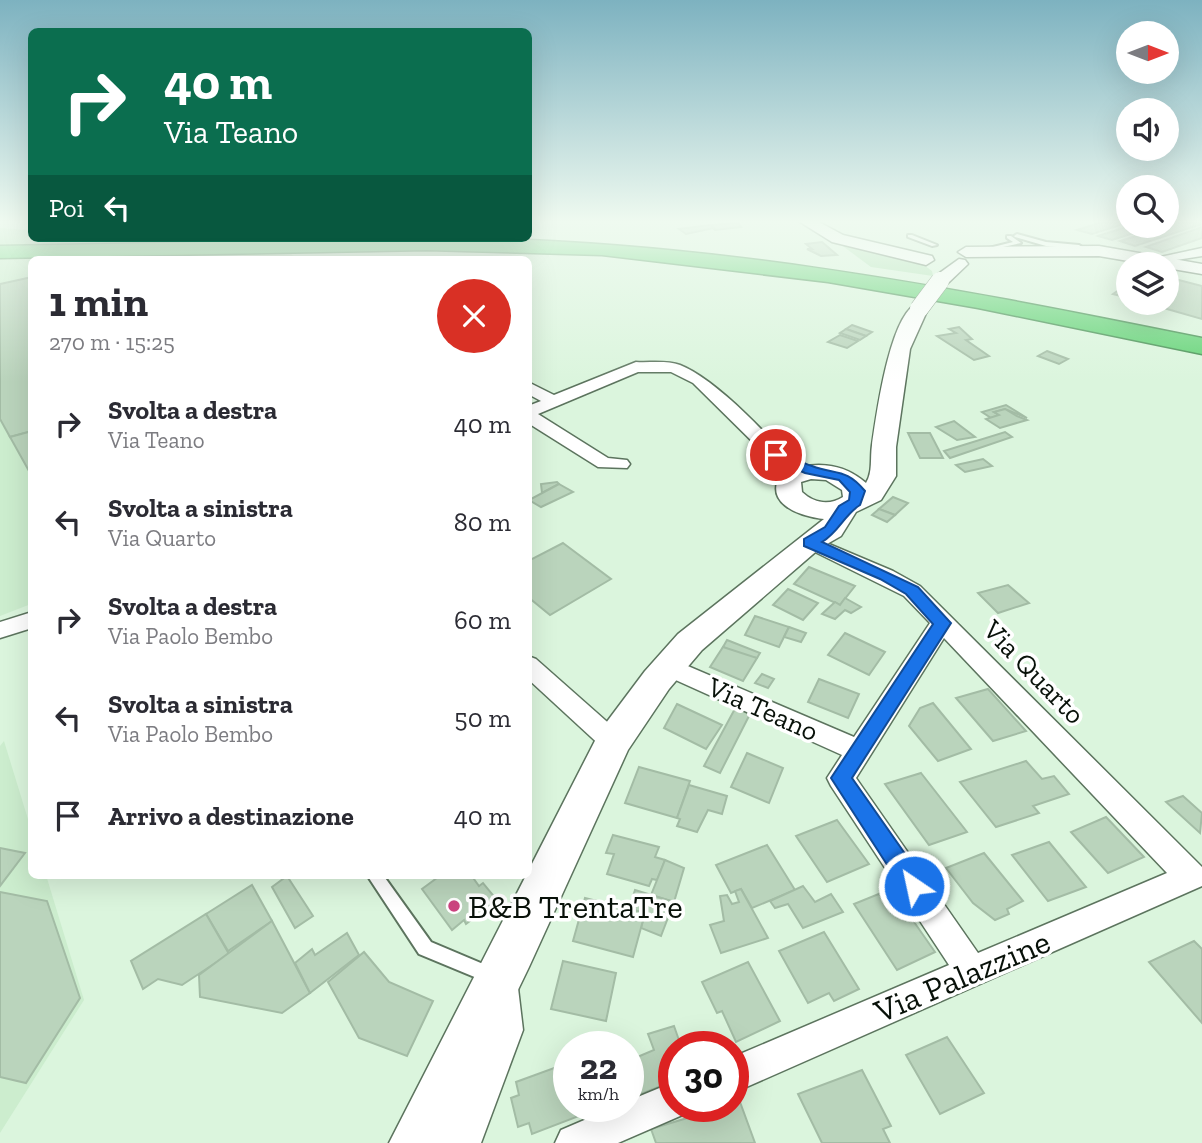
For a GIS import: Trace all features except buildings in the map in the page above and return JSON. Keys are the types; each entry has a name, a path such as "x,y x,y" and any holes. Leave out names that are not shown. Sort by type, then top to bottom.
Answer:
{"highway":[{"path":"790,275 1121,342 1202,367"},
{"path":"914,299 976,300 1202,346"}],"street":[{"path":"801,474 788,482 790,495 839,507 872,494 883,476 882,464 900,349 923,275"},
{"path":"532,412 636,367 674,368 698,380 776,455 801,474 843,477 872,473 882,464"},
{"path":"532,389 554,401"},
{"path":"532,417 604,463 621,464"},
{"path":"416,1143 499,979 613,742 668,667 690,642 810,542 831,530 839,507 858,491 843,477"},
{"name":"Via Quarto","path":"810,542 912,590 1191,877"},
{"path":"0,631 28,621"},
{"path":"942,623 841,778 972,972"},
{"name":"Via Teano","path":"668,667 859,751"},
{"path":"532,669 613,742"},
{"name":"Via Palazzine","path":"749,1068 1191,877"},
{"path":"462,1143 506,1030 499,979"},
{"path":"574,1143 658,1107"}],"lane":[{"path":"377,879 425,948 499,979"}],"shaded area":[{"path":"0,275 28,275 28,605 0,616"},
{"path":"4,741 28,819 28,879 47,879 84,1000 0,1133 0,746"}],"place":[{"name":"B&B TrentaTre","path":"454,906"}],"route":[{"path":"776,455 810,471 832,472 850,481 858,491 855,502 844,509 831,530 810,542 912,590 942,623 841,778 914,886"}]}
